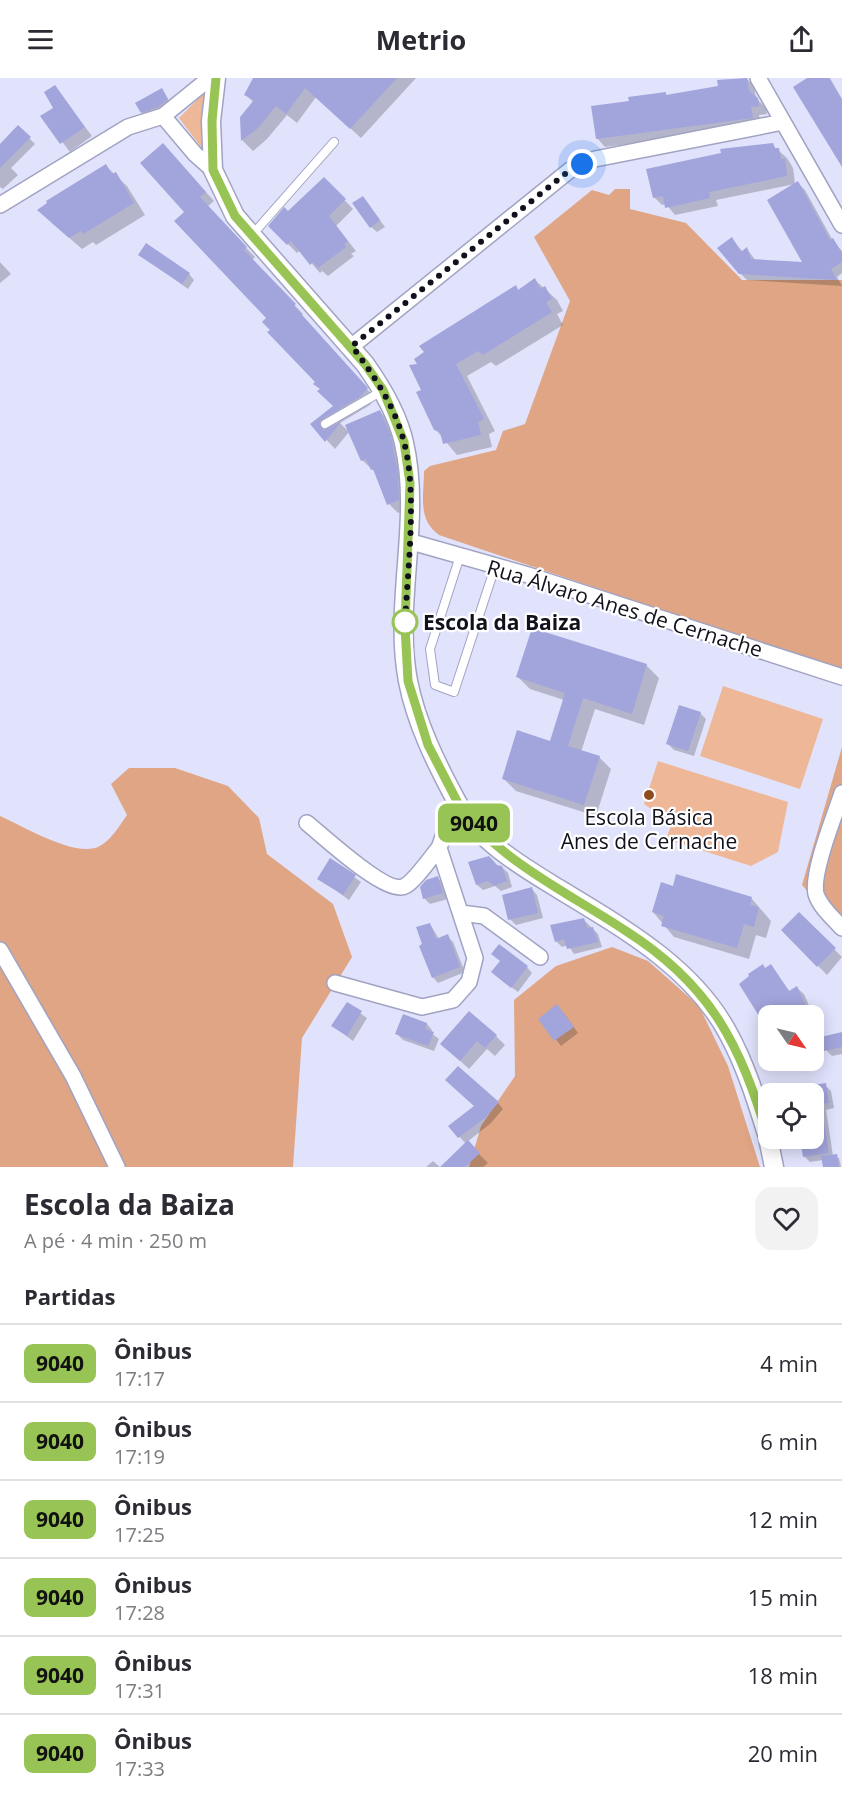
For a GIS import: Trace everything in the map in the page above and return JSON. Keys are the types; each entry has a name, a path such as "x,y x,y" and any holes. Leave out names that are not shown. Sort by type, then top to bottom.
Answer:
{"street":[{"path":"0,205 128,128 163,116 210,78"},
{"path":"213,170 212,121 216,78"},
{"path":"764,80 783,122 842,225"},
{"path":"163,116 195,154 213,170 235,216 300,292 352,346 383,390 404,442 410,483 405,626 408,681 428,745 459,805 489,839 507,854 629,932 667,961 700,994 731,1040 748,1075 758,1106"},
{"path":"352,346 570,170 595,159 783,122"},
{"name":"Rua Álvaro Anes de Cernache","path":"408,541 528,575 842,676"},
{"path":"842,794 818,868 816,893 827,912 842,928"},
{"path":"306,823 380,881 397,888 406,886 439,848 449,820 459,805"},
{"path":"335,983 422,1007 453,1000 469,982 475,958 439,848"},
{"path":"461,913 484,916 540,957"},
{"path":"0,950 74,1076 117,1167"},
{"path":"770,1149 774,1167"}],"lane":[{"path":"252,235 334,142"},
{"path":"325,424 383,390"},
{"path":"460,556 430,649 435,685 453,692 495,567"}],"shaded area":[{"path":"202,95 205,95 204,151 179,118"},
{"path":"615,189 630,189 630,209 686,223 742,280 842,280 842,671 439,535 427,522 423,506 424,471 430,466 496,450 503,431 525,424 570,301 534,237 592,190 609,195"},
{"path":"723,686 823,719 800,789 700,756"},
{"path":"842,747 842,930 802,885"},
{"path":"658,761 788,802 778,852 751,866 666,839 672,823 644,804"},
{"path":"129,768 175,768 228,786 259,818 267,854 333,904 352,957 302,1038 293,1167 0,1167 0,816 62,844 75,848 98,847 111,837 127,815 111,784"},
{"path":"612,947 648,961 699,1006 728,1066 760,1167 469,1167 481,1126 515,1076 514,1000 556,966"}],"building":[{"path":"253,78 397,78 350,129 305,88 286,114 276,106 257,129 241,141 240,117 254,100 244,95"},
{"path":"747,78 749,91 758,98 759,106 751,107 753,118 596,139 591,106 629,101 628,97 666,92 666,95 718,86 717,80"},
{"path":"807,78 829,78 842,100 842,167 793,87"},
{"path":"55,85 85,127 60,144 40,116 53,108 44,92"},
{"path":"162,88 168,99 158,107 141,113 135,103"},
{"path":"18,125 31,137 0,168 0,144"},
{"path":"163,143 206,192 200,197 247,247 244,250 296,304 294,306 368,388 361,396 320,421 320,426 324,430 341,422 325,442 310,424 333,406 317,391 320,389 313,384 315,382 267,332 270,330 262,322 266,318 174,221 184,212 140,163"},
{"path":"773,143 775,148 779,148 781,159 785,159 787,176 709,192 710,198 665,208 663,196 653,198 646,169 721,153 720,149"},
{"path":"106,164 112,174 116,172 134,203 83,234 81,231 69,238 37,210 47,203 46,201"},
{"path":"324,177 346,199 329,216 348,241 344,244 346,247 318,268 313,262 310,265 291,241 287,245 268,226 284,207 288,211"},
{"path":"798,181 830,240 833,238 842,253 842,262 831,269 837,280 739,274 717,248 732,237 741,252 747,247 751,259 802,262 767,200"},
{"path":"363,196 380,220 370,228 352,203"},
{"path":"146,243 190,273 182,284 138,255"},
{"path":"535,278 540,289 545,286 552,299 546,302 552,312 483,355 478,351 456,364 484,419 478,422 481,435 443,444 440,432 434,430 416,392 421,390 409,365 417,364 414,359 424,352 419,346 516,285 518,290"},
{"path":"380,410 391,436 398,474 399,500 387,505 373,469 371,470 366,459 361,461 345,425"},
{"path":"532,628 647,664 632,714 583,698 568,746 600,756 584,805 502,779 517,730 550,741 565,693 516,677"},
{"path":"679,705 701,712 688,751 666,744"},
{"path":"489,856 497,865 502,866 507,881 494,886 488,881 476,885 468,862"},
{"path":"330,858 356,875 343,895 317,879"},
{"path":"676,874 752,897 750,905 759,907 754,927 744,924 737,948 661,926 664,916 652,912 661,882 673,886"},
{"path":"438,876 443,893 423,899 420,887 426,880"},
{"path":"532,887 538,913 508,920 502,895"},
{"path":"799,912 836,948 817,967 781,930"},
{"path":"584,918 587,928 593,927 598,942 567,949 564,939 555,942 550,925"},
{"path":"430,923 436,939 448,934 460,967 432,978 419,946 422,944 416,927"},
{"path":"499,944 528,966 511,988 491,972 500,961 491,954"},
{"path":"763,964 765,968 771,964 789,991 797,986 806,1005 758,1005 758,1014 739,984 749,976 748,974"},
{"path":"347,1002 362,1011 347,1036 331,1026"},
{"path":"557,1004 574,1027 554,1041 538,1019"},
{"path":"469,1011 497,1035 485,1048 477,1041 460,1061 440,1044"},
{"path":"403,1014 427,1023 425,1029 434,1032 428,1046 395,1034"},
{"path":"842,1032 842,1047 824,1051 824,1036"},
{"path":"458,1066 499,1102 485,1118 458,1138 448,1126 474,1106 445,1080"},
{"path":"824,1083 826,1083 829,1103 824,1104"},
{"path":"824,1122 829,1153 803,1157 802,1149 824,1149"},
{"path":"468,1140 480,1153 465,1167 440,1167"},
{"path":"837,1154 839,1167 823,1167 821,1156"}],"bus line":[{"name":"9040","path":"216,78 212,121 213,170 235,216 300,292 352,346 383,390 404,442 410,483 405,626 408,681 428,745 459,805 489,839 507,854 525,868 629,932 667,961 700,994 727,1031 748,1075 758,1106"}],"place":[{"name":"Escola da Baiza","path":"405,622"},
{"name":"Escola Básica Anes de Cernache","path":"649,795"}],"route":[{"path":"405,622 405,626 410,483 404,442 383,390 352,346 570,170 582,164"}]}
